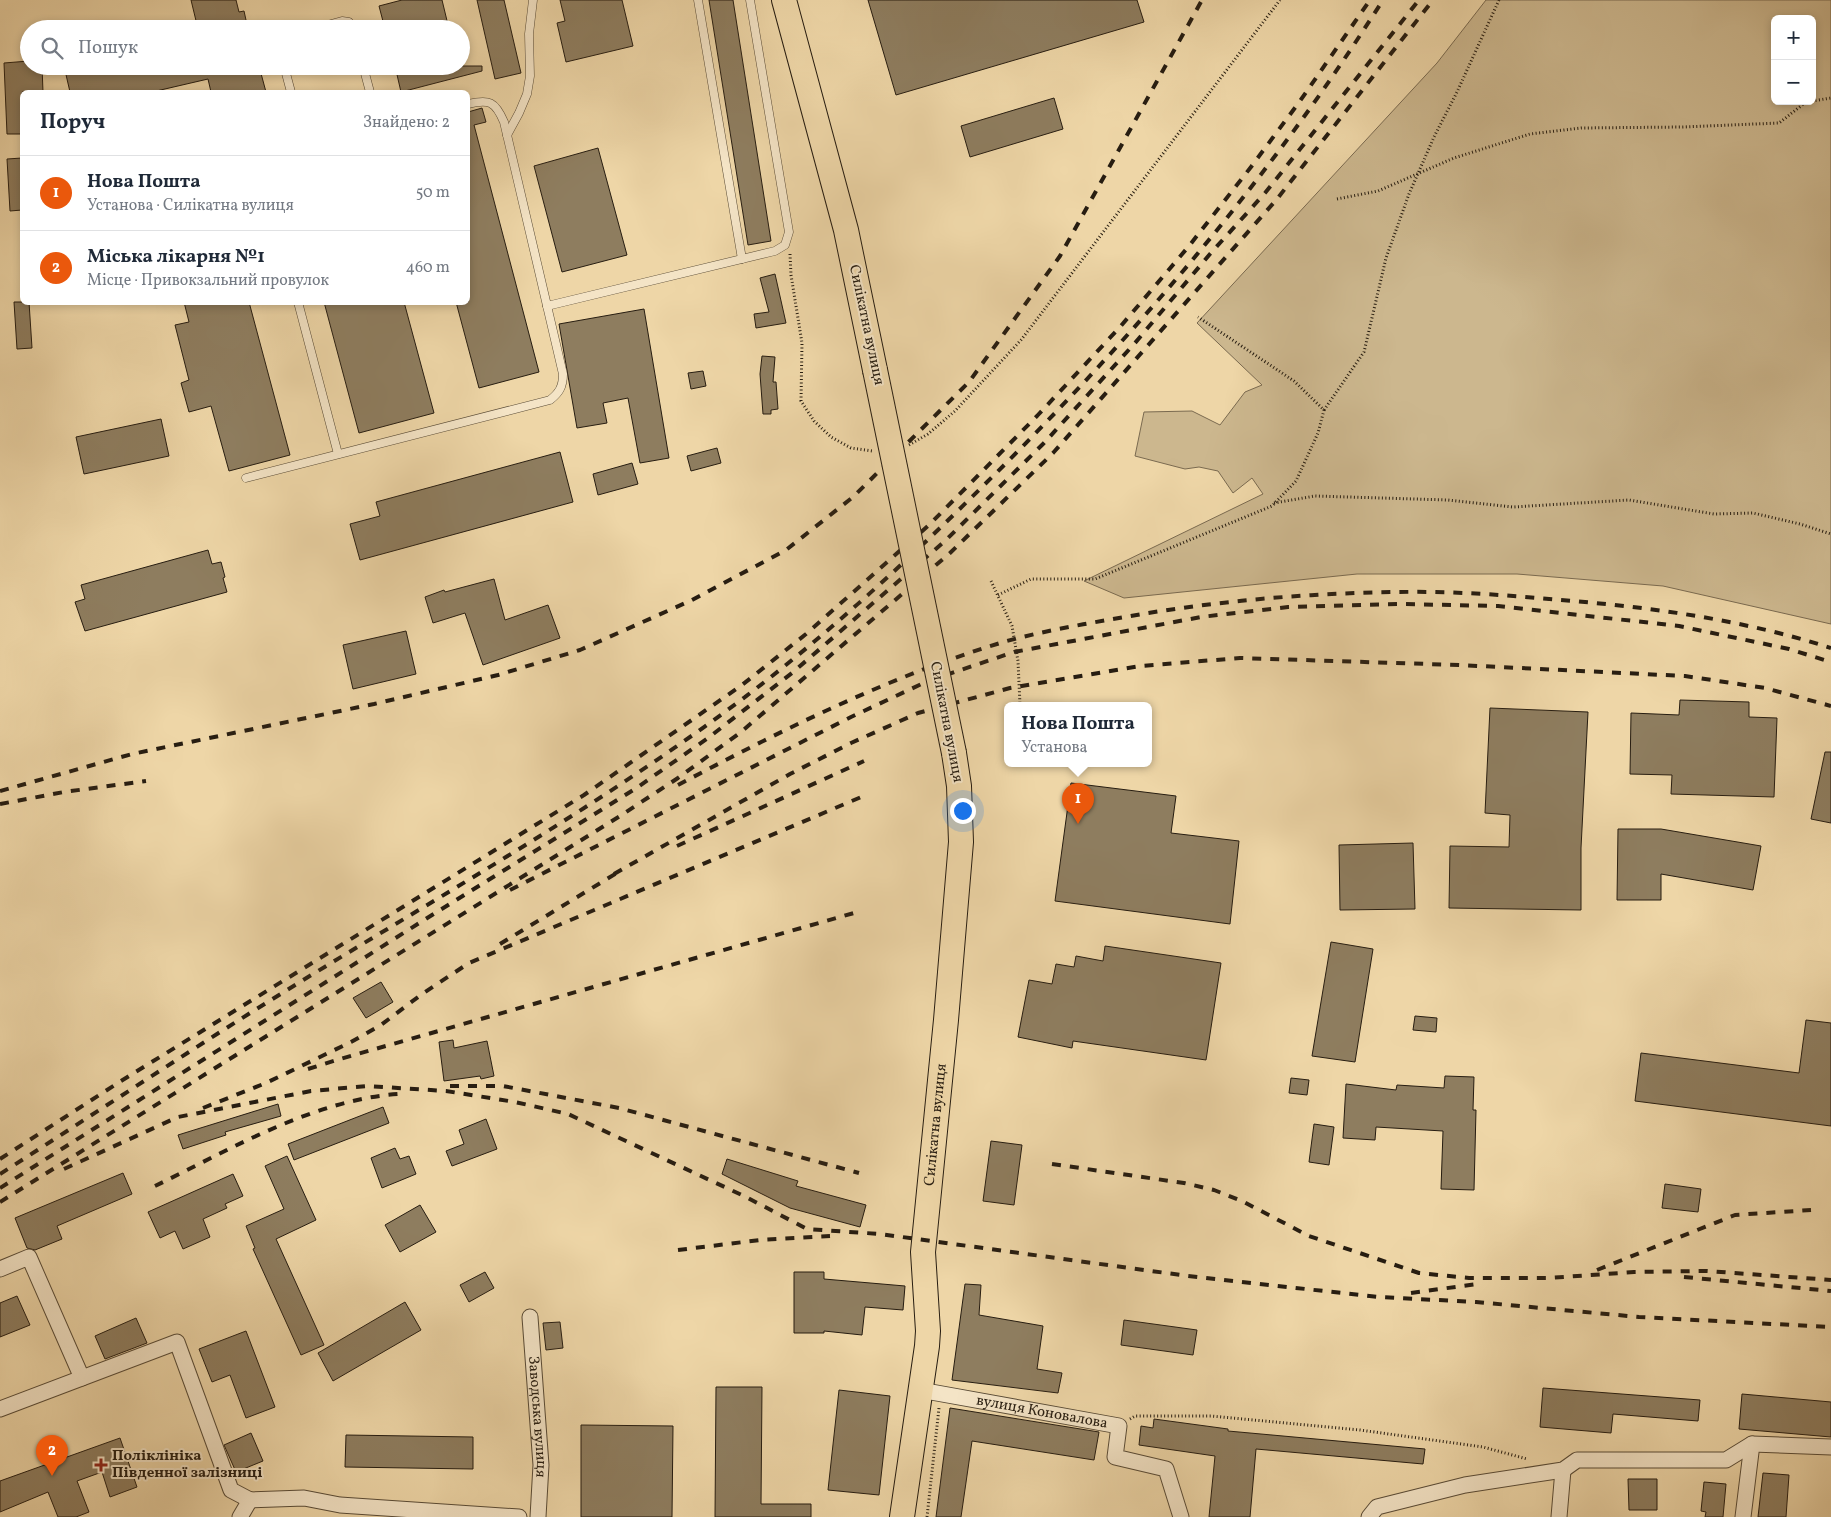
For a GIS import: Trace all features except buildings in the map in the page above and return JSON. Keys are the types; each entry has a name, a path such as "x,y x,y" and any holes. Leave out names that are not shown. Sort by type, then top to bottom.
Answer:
{"main road":[{"name":"Силікатна вулиця","path":"784,0 846,230 954,753 960,812 959,876 924,1227 922,1264 928,1331 902,1517"}],"street":[{"path":"0,1269 29,1257 82,1378"},
{"name":"Заводська вулиця","path":"530,1317 541,1464 538,1517"},
{"path":"0,1409 177,1342 231,1490 250,1500 304,1498 340,1505 519,1517"},
{"name":"вулиця Коновалова","path":"920,1390 1119,1426 1115,1457 1166,1469 1181,1517"},
{"path":"1369,1517 1377,1507 1465,1485 1563,1470 1577,1460 1726,1460 1752,1444 1831,1446"},
{"path":"1743,1517 1752,1444"},
{"path":"1559,1517 1563,1470"},
{"path":"240,1517 250,1500"}],"lane":[{"path":"507,135 524,100 530,76 529,34 533,0"},
{"path":"698,0 742,259"},
{"path":"547,306 775,252 785,245 789,232 750,0"},
{"path":"286,75 290,90"},
{"path":"365,75 369,90"},
{"path":"246,478 550,400 558,394 563,384 563,374 507,135 499,111 492,102 482,100 470,103"},
{"path":"299,305 338,454"}],"path":[{"path":"904,447 928,434 955,411 1021,340 1280,0"},
{"path":"998,595 1031,579 1096,579 1272,506 1296,480 1318,433 1324,410 1364,352 1386,258 1417,175 1499,0"},
{"path":"1816,100 1831,98"},
{"path":"1337,199 1378,192 1454,158 1530,134 1581,128 1683,127 1779,123 1802,105"},
{"path":"789,232 792,275 802,343 801,402 814,422 831,437 851,448 878,452"},
{"path":"1198,317 1294,381 1324,410"},
{"path":"1274,503 1315,496 1448,500 1513,507 1629,500 1714,514 1753,513 1800,524 1831,534"},
{"path":"991,580 1012,626 1018,661 1020,702"},
{"path":"1119,1426 1135,1416 1211,1416 1360,1430 1484,1446 1528,1460"}],"shaded area":[{"path":"1486,0 1831,0 1831,624 1663,586 1517,574 1357,574 1124,598 1084,581 1263,494 1252,478 1233,493 1218,471 1199,467 1185,469 1135,456 1144,412 1192,411 1220,425 1245,392 1262,385 1197,323 1437,63"}],"railway":[{"path":"0,791 132,754 374,704 498,675 580,650 692,600 786,550 853,497 969,382 1060,256 1202,0"},
{"path":"0,1159 121,1081 584,795 742,685 806,634 929,525 1037,416 1120,327 1189,246 1251,167 1300,101 1370,0"},
{"path":"0,1174 251,1013 577,813 690,737 745,697 836,623 979,490 1068,399 1154,305 1274,158 1330,81 1383,0"},
{"path":"0,1188 635,789 708,738 792,673 945,541 1044,443 1135,343 1210,254 1265,193 1419,0"},
{"path":"0,1202 620,816 678,778 741,732 950,553 1053,453 1277,199 1433,0"},
{"path":"678,785 839,705 922,670 964,655 1007,641 1057,629 1206,605 1270,598 1367,593 1439,592 1500,595 1594,603 1697,616 1765,630 1831,648"},
{"path":"510,890 851,717 928,681 1014,652 1201,617 1288,607 1400,604 1498,606 1679,626 1789,649 1831,662"},
{"path":"614,874 790,774 851,743 918,713 1010,688 1140,666 1240,658 1459,665 1685,676 1765,688 1831,706"},
{"path":"677,846 864,761"},
{"path":"0,804 64,792 146,781"},
{"path":"203,1108 266,1083 351,1042 381,1025 422,994 469,963 866,795"},
{"path":"500,944 620,871"},
{"path":"308,1069 861,911"},
{"path":"64,1169 178,1117 311,1091 367,1086 446,1091 515,1102 568,1114 746,1197 807,1229 880,1234 1188,1276 1378,1297 1476,1302 1639,1317 1831,1327"},
{"path":"450,1086 503,1086 619,1108 859,1173"},
{"path":"155,1186 243,1142 304,1116 336,1105 367,1098 399,1094"},
{"path":"1052,1164 1184,1183 1214,1190 1242,1201 1309,1236 1419,1273 1469,1278 1549,1278 1634,1272 1707,1271 1831,1280"},
{"path":"1597,1270 1735,1215 1811,1210"},
{"path":"678,1250 760,1240 830,1236"},
{"path":"1684,1277 1831,1291"},
{"path":"1411,1293 1477,1284"}],"place":[{"name":"Нова Пошта","path":"1078,824"},
{"name":"Поліклініка Південної залізниці","path":"101,1465"},
{"name":"Міська лікарня №1","path":"52,1476"}]}
